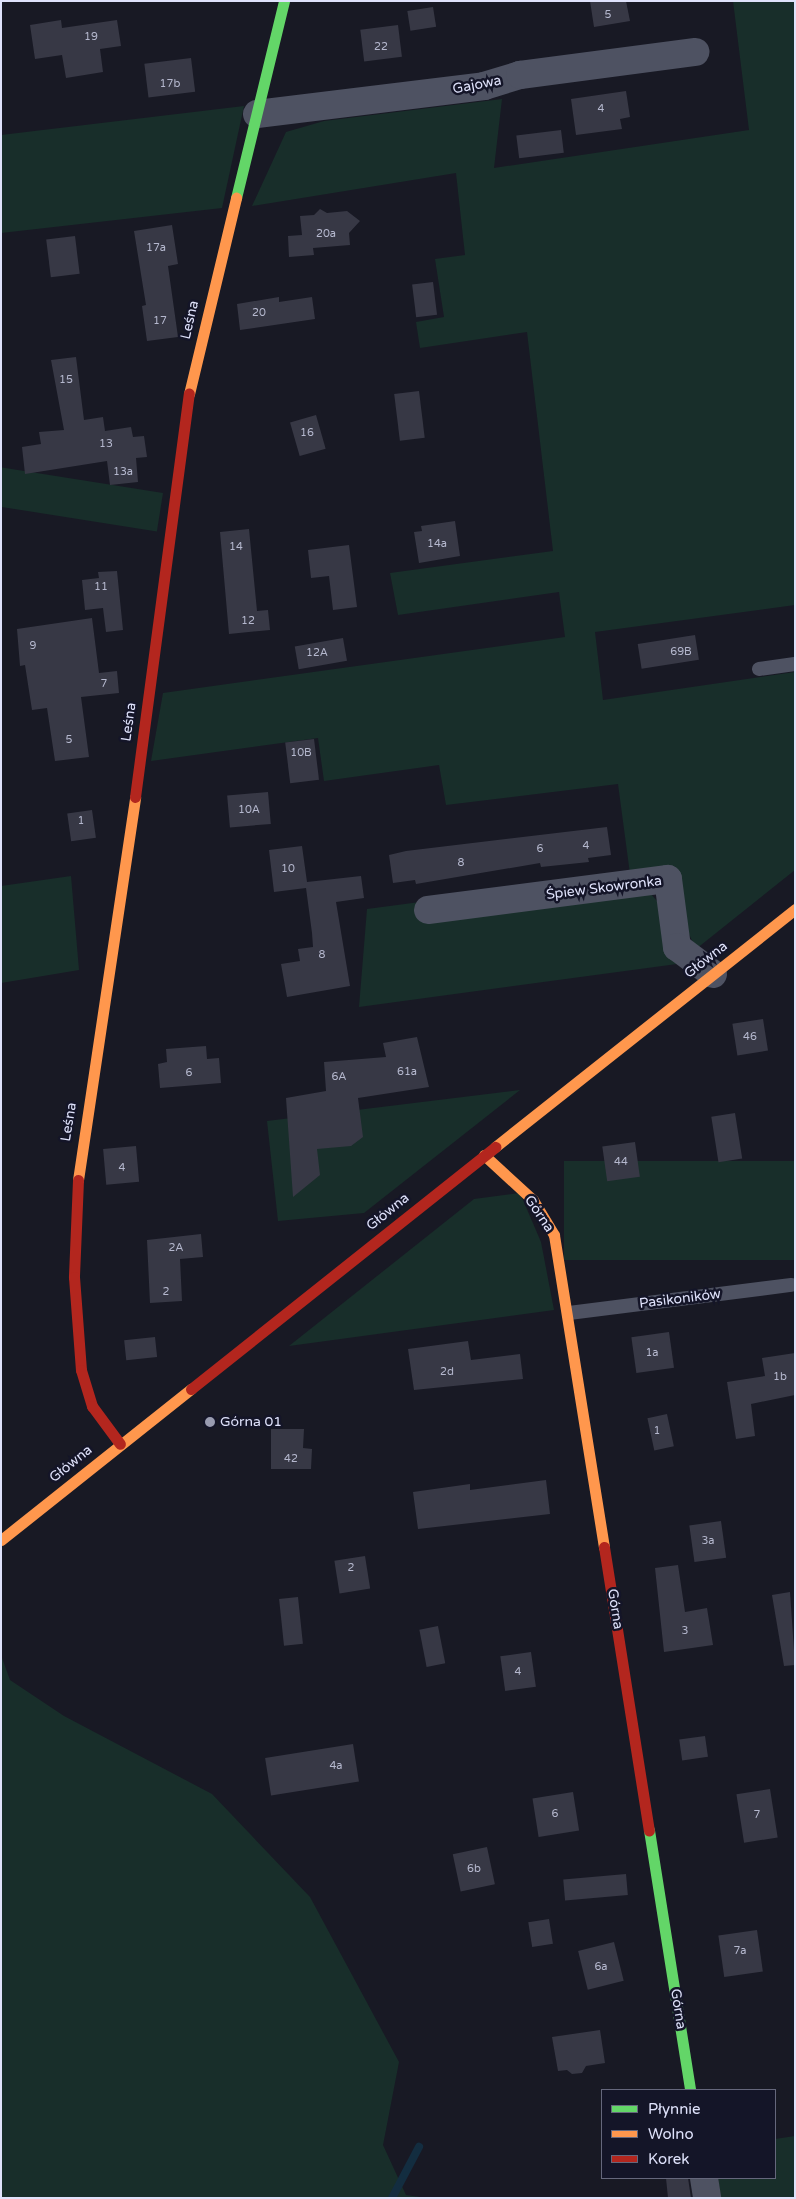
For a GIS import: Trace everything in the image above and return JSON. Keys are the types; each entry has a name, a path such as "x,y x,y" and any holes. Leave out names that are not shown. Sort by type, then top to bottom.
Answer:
{"street":[{"name":"Leśna","path":"120,1444 92,1406 81,1370 74,1277 78,1162 118,920 190,390 284,1"},
{"name":"Gajowa","path":"258,114 484,86 520,75 695,52"},
{"name":"Śpiew Skowronka","path":"428,910 668,879 678,947 713,974"},
{"name":"Główna","path":"1,1540 484,1154 795,909"},
{"name":"Górna","path":"484,1154 533,1200 554,1235 569,1313 690,2089"},
{"path":"704,2179 707,2198"}],"lane":[{"path":"758,669 795,664"},
{"name":"Pasikoników","path":"569,1313 791,1285"}],"green space":[{"path":"733,1 795,1 795,605 595,632 603,700 795,672 795,870 696,949 687,930 675,869 630,874 618,784 446,805 439,765 324,781 318,738 151,761 163,693 565,637 559,592 398,615 390,573 553,551 527,332 420,348 416,322 444,317 435,259 465,255 456,173 252,206 286,132 324,121 502,99 494,168 749,130"},
{"path":"244,106 222,208 1,233 1,135"},
{"path":"2,468 163,493 157,532 1,507"},
{"path":"71,876 79,970 1,983 1,886"},
{"path":"651,894 657,901 677,964 359,1007 367,909 420,902"},
{"path":"520,1090 364,1213 278,1221 267,1121"},
{"path":"564,1161 795,1161 795,1260 564,1260"},
{"path":"520,1193 541,1242 554,1310 289,1346 474,1199"},
{"path":"1,1655 10,1680 64,1716 212,1794 310,1897 399,2062 383,2145 406,2195 427,2198 1,2198"},
{"path":"795,2136 795,2198 721,2198 718,2179 776,2179 776,2139"}],"building":[{"path":"590,1 626,1 630,21 594,27"},
{"path":"433,7 436,27 410,31 407,11"},
{"path":"61,20 62,28 117,20 121,46 100,49 103,72 66,78 62,55 35,59 30,25"},
{"path":"398,25 402,57 364,61 360,30"},
{"path":"191,58 195,92 148,97 144,64"},
{"path":"626,91 630,117 620,119 622,129 576,135 571,99"},
{"path":"561,130 564,153 519,158 516,135"},
{"path":"320,209 327,213 347,211 360,221 349,233 350,245 313,248 314,255 289,257 288,236 302,235 300,216 314,215"},
{"path":"172,225 178,264 168,266 178,337 147,341 142,306 146,305 134,231"},
{"path":"75,236 80,274 51,277 46,240"},
{"path":"433,282 437,315 416,317 412,285"},
{"path":"279,297 279,302 312,297 315,319 240,330 237,304"},
{"path":"76,357 84,420 103,417 105,431 131,427 133,437 144,436 147,457 136,458 138,482 110,485 107,461 25,474 22,447 41,444 39,432 64,430 51,360"},
{"path":"419,391 425,438 400,441 394,394"},
{"path":"316,415 326,449 300,456 290,422"},
{"path":"455,521 460,556 419,563 414,532 422,531 421,526"},
{"path":"249,529 257,611 268,610 270,630 229,634 220,532"},
{"path":"349,545 357,607 333,610 329,576 311,578 308,550"},
{"path":"117,571 123,630 106,632 103,608 85,610 82,580 99,578 98,572"},
{"path":"92,618 99,673 117,671 119,693 81,697 89,757 55,761 47,708 32,710 25,665 20,666 17,629"},
{"path":"695,635 699,660 642,669 638,644"},
{"path":"343,638 347,661 299,669 295,647"},
{"path":"314,739 319,780 290,783 285,743"},
{"path":"268,792 271,824 230,827 227,796"},
{"path":"92,810 96,838 71,841 67,813"},
{"path":"607,827 611,855 588,858 589,862 541,867 540,863 416,884 415,880 393,883 389,855 406,851"},
{"path":"302,846 307,882 361,876 364,898 336,902 350,986 287,997 281,964 300,961 298,949 313,947 312,933 306,888 274,892 269,850"},
{"path":"763,1019 768,1051 737,1055 732,1024"},
{"path":"417,1037 429,1087 358,1098 363,1137 351,1146 317,1149 320,1175 293,1197 286,1098 326,1091 324,1062 386,1057 383,1043"},
{"path":"206,1046 207,1059 219,1058 221,1083 160,1088 158,1064 167,1062 166,1049"},
{"path":"735,1113 742,1158 718,1162 711,1117"},
{"path":"635,1142 640,1177 607,1181 602,1147"},
{"path":"136,1146 139,1182 106,1185 103,1149"},
{"path":"201,1234 203,1257 180,1259 182,1301 150,1303 147,1240"},
{"path":"669,1332 674,1368 636,1373 631,1337"},
{"path":"155,1337 157,1357 126,1360 124,1340"},
{"path":"468,1341 471,1360 520,1354 523,1379 414,1390 408,1349"},
{"path":"795,1353 795,1395 751,1404 755,1436 736,1439 727,1382 765,1376 762,1358"},
{"path":"667,1414 674,1446 654,1450 647,1418"},
{"path":"271,1429 304,1429 303,1448 312,1449 311,1469 271,1469"},
{"path":"546,1480 550,1514 418,1529 413,1492 470,1484 470,1490"},
{"path":"721,1521 726,1558 694,1562 689,1525"},
{"path":"365,1556 370,1589 340,1593 334,1561"},
{"path":"678,1565 685,1612 707,1608 713,1645 664,1652 655,1568"},
{"path":"790,1592 795,1665 784,1666 772,1595"},
{"path":"298,1597 303,1644 284,1646 279,1599"},
{"path":"438,1626 445,1663 427,1667 419,1630"},
{"path":"531,1652 536,1687 505,1691 500,1656"},
{"path":"705,1736 708,1757 682,1760 679,1740"},
{"path":"353,1744 359,1782 271,1795 265,1758"},
{"path":"770,1789 778,1837 744,1843 736,1794"},
{"path":"573,1792 579,1831 539,1837 533,1798"},
{"path":"487,1847 495,1884 461,1891 453,1854"},
{"path":"626,1874 628,1895 565,1900 563,1879"},
{"path":"549,1919 553,1944 532,1947 528,1922"},
{"path":"757,1930 763,1972 724,1977 718,1935"},
{"path":"614,1942 624,1981 588,1990 578,1951"},
{"path":"600,2030 605,2063 586,2066 582,2073 572,2074 567,2070 558,2071 552,2037"},
{"path":"666,2179 688,2179 691,2198 668,2198"}],"waterway":[{"path":"392,2198 419,2147"}],"traffic: fast":[{"path":"236,198 284,1"},
{"path":"649,1830 690,2089"}],"traffic: slow":[{"path":"189,394 236,198"},
{"path":"78,1180 135,797"},
{"path":"495,1147 795,909"},
{"path":"484,1155 533,1200 554,1235 604,1547"},
{"path":"1,1540 191,1389"}],"traffic: jam":[{"path":"135,797 189,394"},
{"path":"191,1389 495,1147"},
{"path":"78,1180 74,1277 81,1370 92,1406 120,1444"},
{"path":"604,1547 649,1830"}],"place":[{"name":"Górna 01","path":"210,1422"}]}
